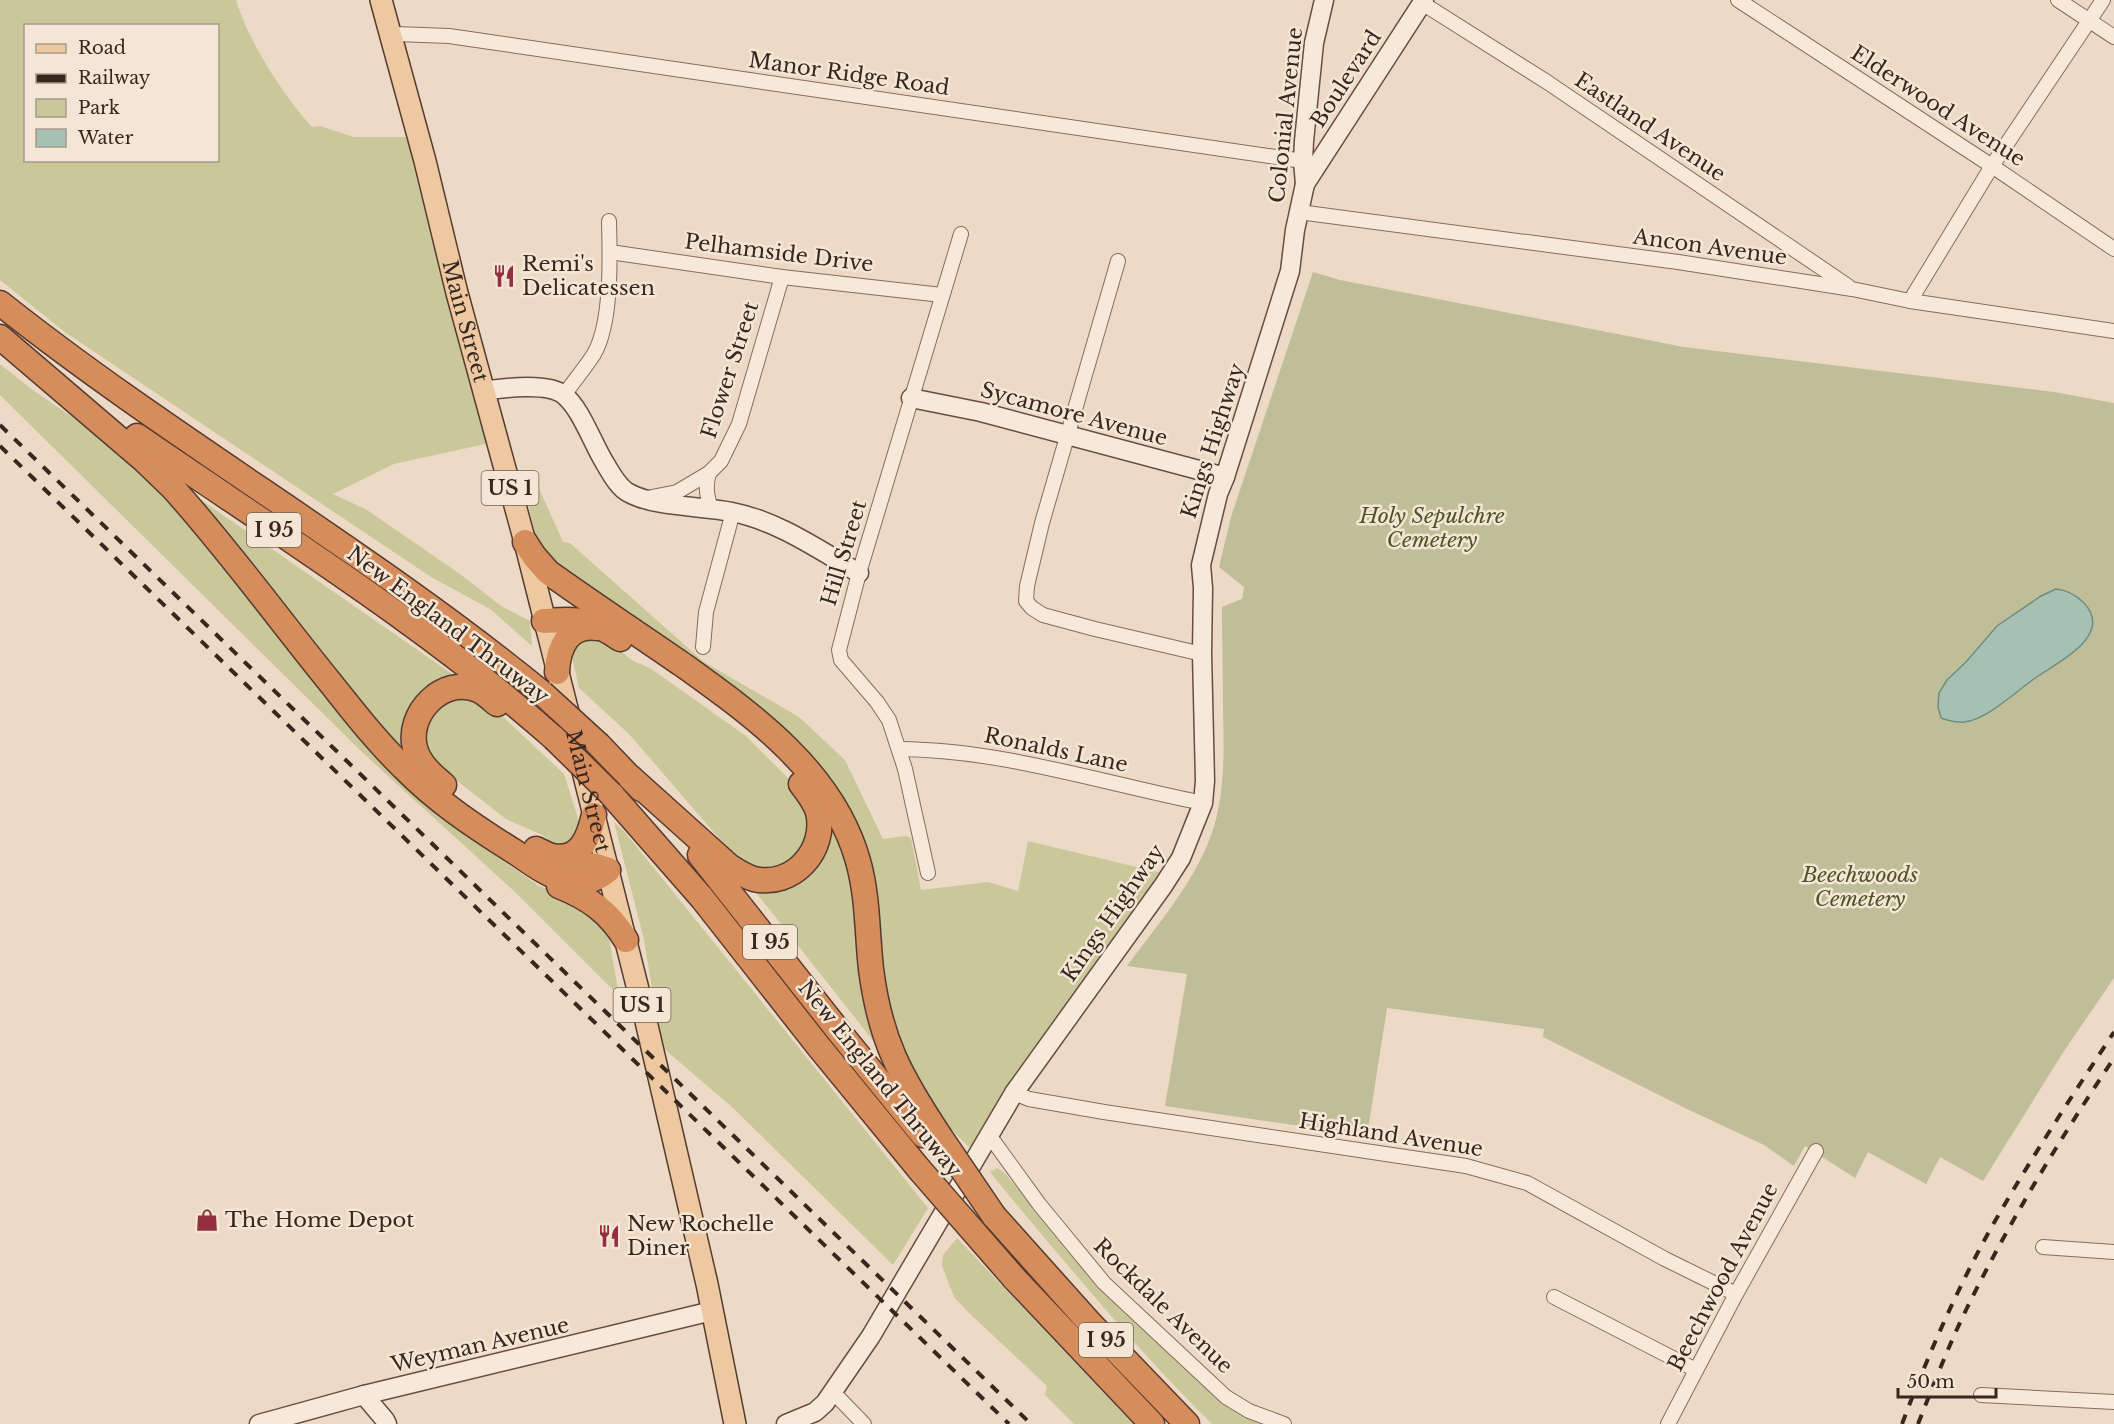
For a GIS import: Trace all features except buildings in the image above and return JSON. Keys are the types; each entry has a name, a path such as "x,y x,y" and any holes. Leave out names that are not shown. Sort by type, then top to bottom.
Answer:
{"highway":[{"name":"New England Thruway","path":"0,303 128,400 442,615 542,693 630,777 725,885 841,1034 936,1140"},
{"name":"New England Thruway","path":"0,336 124,427 436,642 549,734 611,794 702,897 834,1066 919,1170 1014,1278 1152,1424"},
{"path":"0,336 145,460 172,487 392,756 439,800 548,873 578,882 592,881 608,870"},
{"path":"525,542 549,572 608,622 720,709 779,760 802,785 818,811 817,843 807,861 789,875 766,880 746,876 729,866 630,777"},
{"path":"543,614 608,622 749,713 795,756 821,786 852,841 862,876 874,986 886,1041 936,1140"},
{"path":"557,672 562,645 573,632 608,622"},
{"path":"549,734 514,717 476,689 459,688 449,689 434,696 420,711 414,733 418,755 431,773 495,822 544,854 563,862 596,866 608,870"},
{"path":"544,854 561,857 577,852 587,839 594,815"},
{"path":"487,834 544,879 595,903 611,917 626,940"},
{"name":"I 95","path":"936,1140 994,1216 1028,1255 1187,1424"}],"main road":[{"name":"US 1","path":"381,0 392,38"},
{"name":"Main Street","path":"392,38 457,293 525,542 626,940 712,1311 735,1424"}],"street":[{"name":"Colonial Avenue","path":"1290,271 1305,184 1303,161 1314,44 1324,0"},
{"name":"Elderwood Avenue","path":"1738,0 1992,166 2114,249"},
{"path":"2058,0 2114,37"},
{"path":"1910,301 1992,166 2103,0"},
{"name":"Boulevard","path":"1305,184 1424,2"},
{"name":"Eastland Avenue","path":"1424,2 1547,82 1852,289"},
{"name":"Manor Ridge Road","path":"392,38 396,34 449,36 1303,161"},
{"name":"Ancon Avenue","path":"1299,212 1666,261 1852,289 1910,301 2114,331"},
{"path":"564,395 594,353 602,334 610,252 609,221"},
{"name":"Hill Street","path":"928,873 900,748 890,720 878,702 841,660 839,650 859,573 961,234"},
{"name":"Pelhamside Drive","path":"610,252 782,277 942,295"},
{"path":"1118,261 1066,435 1027,586 1026,601 1043,615 1202,654"},
{"name":"Kings Highway","path":"786,1424 811,1418 833,1392 871,1336 1014,1094 1163,886 1180,858 1203,803 1205,781 1201,565 1218,494 1290,271"},
{"name":"Flower Street","path":"645,499 677,492 710,473 721,461 739,424 782,277"},
{"path":"484,391 502,388 546,388 557,391 573,404 598,453 627,493 645,499 733,512 764,521 859,573"},
{"name":"Sycamore Avenue","path":"911,398 981,412 1225,477"},
{"path":"710,473 706,483 706,492 711,509"},
{"path":"703,647 706,612 733,512"},
{"name":"Ronalds Lane","path":"900,748 987,755 1203,803"},
{"name":"Highland Avenue","path":"1014,1094 1029,1099 1104,1112 1466,1166 1504,1175 1527,1183 1665,1259 1736,1294"},
{"name":"Rockdale Avenue","path":"989,1135 1039,1204 1104,1283 1226,1397 1249,1411 1284,1424"},
{"name":"Beechwood Avenue","path":"1668,1424 1736,1294 1816,1151"},
{"path":"2043,1247 2114,1252"},
{"path":"1554,1298 1696,1370"},
{"name":"Weyman Avenue","path":"259,1424 364,1395 712,1311"},
{"path":"833,1392 864,1424"},
{"path":"364,1395 387,1424"},
{"path":"1982,1395 2114,1402"}],"green space":[{"path":"0,0 236,0 249,33 268,67 312,127 320,126 354,137 416,137 490,443 394,464 333,494 367,510 460,574 501,606 530,621 532,646 490,609 431,577 66,333 0,280"},
{"path":"1313,272 1340,280 1684,347 2054,392 2114,403 2114,978 2064,1051 1983,1181 1940,1157 1926,1184 1868,1152 1855,1178 1805,1146 1794,1166 1764,1145 1543,1037 1544,1029 1387,1008 1367,1136 1165,1106 1187,974 1127,966 1190,879 1213,831 1220,797 1223,762 1222,607 1242,599 1244,587 1219,567 1231,517"},
{"path":"0,364 30,388 132,458 170,497 403,782 469,837 539,886 576,899 607,927 622,1012 613,990 515,892 363,753 0,395"},
{"path":"537,484 563,542 570,543 704,662 799,717 845,760 883,839 906,836 911,838 921,890 988,882 1018,891 1028,841 1166,874 973,1148 969,1147 922,1100 892,1035 878,959 874,877 853,814 815,763 541,555 523,486"},
{"path":"197,497 458,678 441,683 406,759 195,500"},
{"path":"603,637 633,661 650,668 746,736 788,778 808,806 807,837 794,861 774,871 751,868 736,858 629,734 579,688 570,648 576,638"},
{"path":"453,698 477,701 500,714 564,774 581,828 575,839 567,844 554,844 540,834 506,819 433,762 425,746 426,730 439,708"},
{"path":"826,807 860,884 879,1042 875,1043 754,890 781,890"},
{"path":"614,822 624,831 928,1208 893,1265 733,1108 662,1047 644,940"},
{"path":"997,1168 1028,1195 1127,1309 1198,1381 1271,1424 1212,1424 1131,1338 1053,1248 990,1172"},
{"path":"957,1238 1133,1424 1074,1424 1045,1395 1047,1386 954,1297 942,1266 943,1255"}],"water":[{"path":"2056,589 2078,598 2091,615 2092,626 2080,646 1983,716 1961,722 1941,718 1938,707 1939,693 1947,680 1997,626 2041,596"}],"railway":[{"path":"0,425 1031,1424"},
{"path":"0,446 1009,1424"},
{"path":"1902,1424 1948,1314 1987,1235 2043,1142 2114,1032"},
{"path":"1918,1424 1959,1324 1982,1277 2017,1213 2114,1058"}],"place":[{"name":"Remi's Delicatessen","path":"504,276"},
{"name":"The Home Depot","path":"207,1220"},
{"name":"New Rochelle Diner","path":"609,1236"}],"park label":[{"name":"Holy Sepulchre Cemetery","path":"1432,528"},
{"name":"Beechwoods Cemetery","path":"1860,887"}]}
